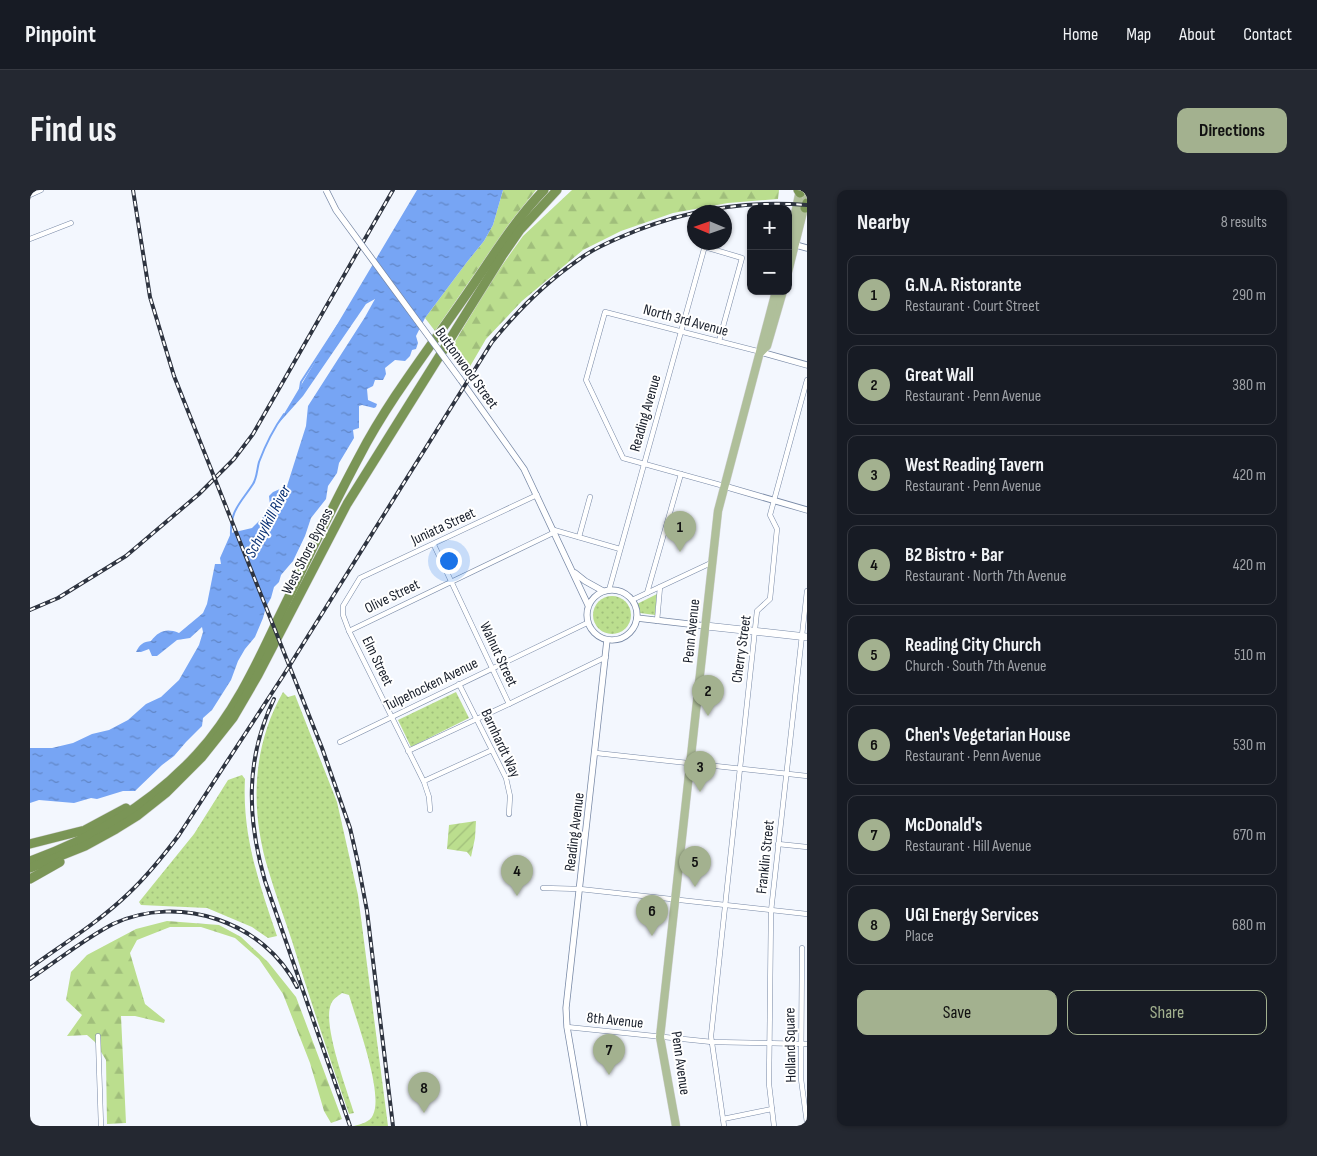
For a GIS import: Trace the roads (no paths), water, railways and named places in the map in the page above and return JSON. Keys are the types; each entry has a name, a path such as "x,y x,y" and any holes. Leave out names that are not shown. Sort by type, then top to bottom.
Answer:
{"highway":[{"name":"West Shore Bypass","path":"30,861 69,846 114,823 139,805 167,783 198,753 228,714 248,680 338,498 378,423 516,224 544,190"},
{"name":"West Shore Bypass","path":"30,868 85,846 116,830 137,816 166,793 202,757 233,718 258,675 347,504 502,256 520,230 557,190"},
{"path":"30,844 73,834 119,812 198,753"},
{"path":"30,879 58,863 107,840 137,816"}],"main road":[{"path":"798,222 806,206 801,192"},
{"path":"792,246 798,222 801,192"},
{"name":"Penn Avenue","path":"676,1126 660,1037 718,511 761,352 760,344 775,295"},
{"name":"Penn Avenue","path":"761,352 767,346 782,295"},
{"path":"706,626 804,637"}],"street":[{"path":"30,194 42,190"},
{"name":"Buttonwood Street","path":"326,190 336,210 519,461 537,495 588,605"},
{"path":"30,239 71,223"},
{"path":"792,246 807,248"},
{"name":"Reading Avenue","path":"606,590 620,549 705,250"},
{"path":"719,341 742,258 720,250"},
{"name":"North 3rd Avenue","path":"644,464 623,458 586,380 605,312 761,352"},
{"path":"761,352 807,365"},
{"name":"Cherry Street","path":"724,1126 712,1042 739,769 758,611 770,599 776,529 770,515 807,380"},
{"path":"644,464 807,510"},
{"path":"647,593 681,474"},
{"name":"Juniata Street","path":"360,578 434,545 537,495"},
{"path":"579,537 590,497"},
{"path":"554,531 620,549"},
{"name":"Olive Street","path":"349,630 554,531"},
{"name":"Walnut Street","path":"434,545 509,704 606,656"},
{"path":"632,600 713,562"},
{"name":"Buttonwood Street","path":"572,569 585,581 606,590"},
{"name":"Elm Street","path":"360,578 343,606 343,615 391,717 424,781 428,792 430,810"},
{"path":"657,621 660,587"},
{"path":"606,590 621,591 632,600 636,610 636,624 629,634 618,640 607,640 597,636 587,623 588,605 606,590"},
{"name":"Franklin Street","path":"774,1126 769,1084 771,911 804,637 807,591"},
{"path":"637,618 706,626"},
{"name":"Tulpehocken Avenue","path":"340,742 587,623"},
{"name":"Reading Avenue","path":"584,1126 567,1027 566,1008 596,753 607,640"},
{"name":"Barnhardt Way","path":"459,684 506,778 510,790 509,814"},
{"path":"408,751 509,704"},
{"path":"424,781 492,750"},
{"path":"596,753 807,776"},
{"path":"778,844 807,847"},
{"path":"543,888 580,889 807,914"},
{"name":"Holland Square","path":"802,948 805,967 800,1044 801,1079 807,1123"},
{"name":"8th Avenue","path":"567,1027 712,1042 807,1044"},
{"path":"98,1036 101,1126"},
{"path":"723,1119 772,1109"}],"water":[{"name":"Schuylkill River","path":"417,190 503,190 493,225 484,241 425,318 416,336 418,343 416,349 412,350 410,356 405,361 395,360 385,368 386,374 383,380 375,380 373,386 367,389 368,400 377,404 376,407 359,406 359,428 353,430 354,438 339,463 337,473 328,486 326,499 311,518 293,561 274,587 255,637 245,649 231,680 212,710 203,718 202,726 174,756 135,791 123,791 97,799 91,798 74,803 39,800 30,803 30,748 52,748 73,743 92,734 109,730 128,720 146,704 161,697 179,680 199,645 203,632 202,627 190,638 177,640 157,656 152,656 149,649 136,652 142,644 151,641 160,633 170,631 179,633 203,613 207,604 215,564 221,564 220,558 231,533 252,528 264,516 270,505 269,496 273,492 287,486 306,426 308,406 375,299 366,304 303,396 278,424"}],"waterway":[{"path":"300,389 301,382 338,325"},
{"path":"231,536 234,513 254,482 264,450 284,414"}],"railway":[{"path":"133,190 150,297 174,376 322,748 350,828 367,911 393,1126"},
{"path":"30,610 58,598 126,556 199,494 234,459 253,434 393,190"},
{"path":"30,968 117,904 149,872 179,835 283,676 492,342 534,297 556,276 590,252 621,237 666,220 712,209 736,206 759,204 807,205"},
{"path":"274,699 258,744 254,766 252,812 259,858 265,881 350,1126"},
{"path":"30,979 81,943 113,924 139,915 165,912 192,913 218,920 242,930 264,945 283,964 297,987"}],"place":[{"name":"G.N.A. Ristorante","path":"680,552"},
{"name":"Great Wall","path":"708,716"},
{"name":"West Reading Tavern","path":"700,792"},
{"name":"Reading City Church","path":"695,887"},
{"name":"B2 Bistro + Bar","path":"517,896"},
{"name":"Chen's Vegetarian House","path":"652,936"},
{"name":"McDonald's","path":"609,1075"},
{"name":"UGI Energy Services","path":"424,1113"}]}
